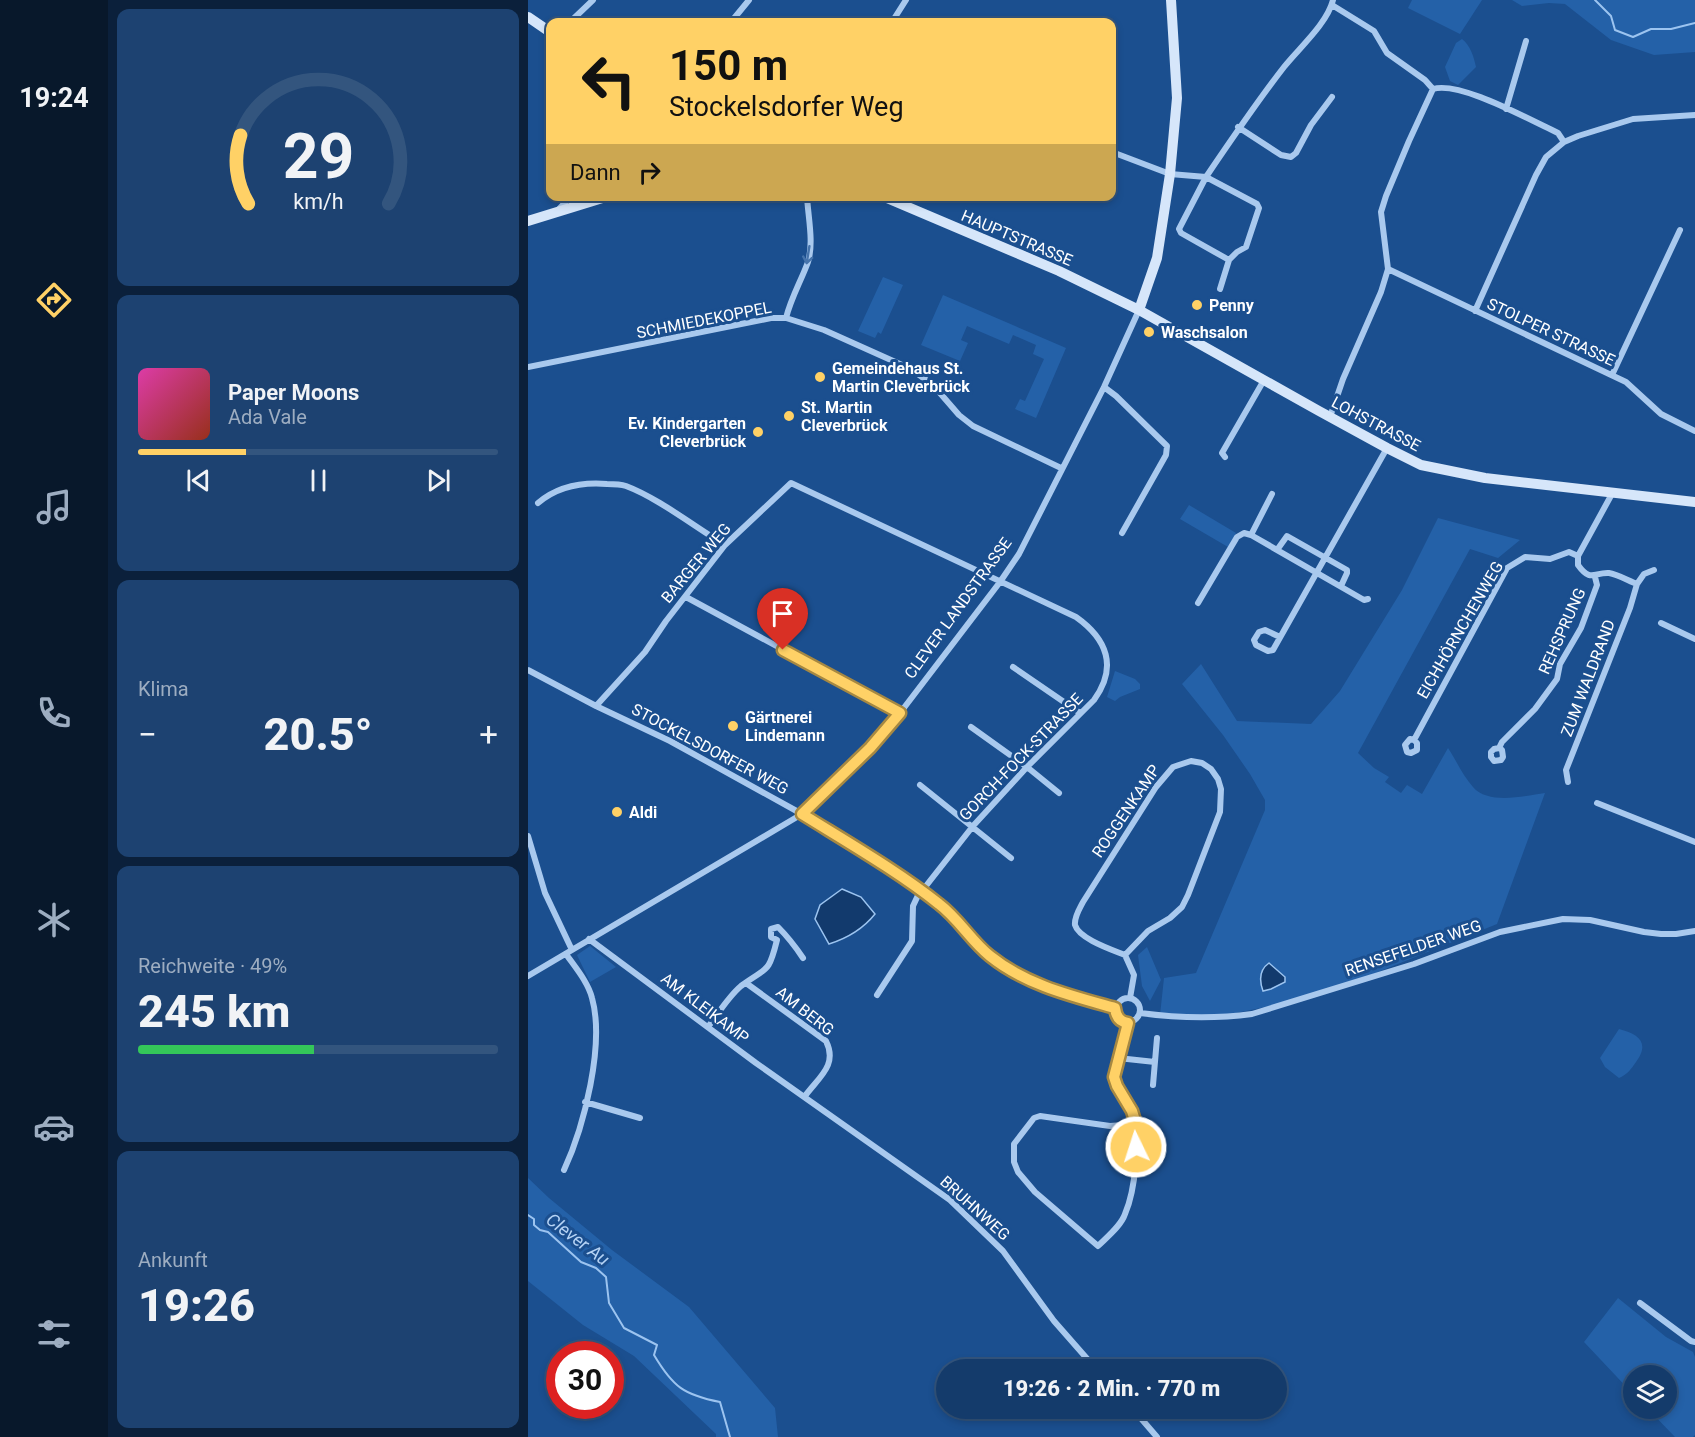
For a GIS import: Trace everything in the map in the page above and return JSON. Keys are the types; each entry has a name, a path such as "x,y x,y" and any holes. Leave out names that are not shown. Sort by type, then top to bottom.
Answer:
{"main road":[{"name":"CLEVER LANDSTRASSE","path":"1139,310 1157,258 1170,174 1177,98 1171,0"},
{"path":"528,17 546,29"},
{"path":"528,221 594,201"},
{"name":"HAUPTSTRASSE","path":"894,201 1051,268 1139,310"},
{"name":"LOHSTRASSE","path":"1139,310 1421,465 1462,474 1695,502"}],"street":[{"path":"574,18 593,0"},
{"path":"734,18 749,0"},
{"path":"895,18 906,0"},
{"path":"1229,260 1181,233 1179,229 1206,177 1239,127 1286,64 1324,20 1333,2 1374,31 1387,53 1425,80 1433,89"},
{"path":"1506,109 1526,41"},
{"path":"1433,89 1450,87 1469,93 1558,133 1564,142"},
{"path":"1330,417 1343,379 1381,292 1388,269 1381,212 1389,188 1433,89"},
{"path":"1239,127 1281,154 1292,157 1311,125 1332,97"},
{"path":"1475,310 1536,175 1546,158 1564,142 1609,125 1633,119 1695,115"},
{"path":"1116,154 1170,174 1206,177 1257,204 1259,208 1246,247 1229,260 1220,289"},
{"path":"555,214 567,201"},
{"path":"786,318 808,260 810,249 807,201"},
{"path":"1612,375 1680,230"},
{"name":"STOLPER STRASSE","path":"1388,269 1612,375 1633,387 1660,414 1695,431"},
{"name":"CLEVER LANDSTRASSE","path":"528,976 802,814 870,748 900,713 1019,554 1104,387 1139,310"},
{"name":"SCHMIEDEKOPPEL","path":"528,368 771,318 786,318 824,330 911,369 933,386 958,415 973,426 1061,468"},
{"path":"1225,457 1222,453 1264,380"},
{"path":"1104,387 1167,446 1166,454 1122,532"},
{"path":"1280,637 1387,448"},
{"path":"538,502 565,487 594,483 624,485 725,546"},
{"name":"BARGER WEG","path":"596,706 645,652 666,621 725,546 791,483 1000,582"},
{"path":"1613,492 1578,556 1578,565 1594,577 1609,573 1637,584 1644,574 1654,570"},
{"path":"1251,535 1272,494"},
{"path":"1198,603 1237,537 1244,533 1341,585 1364,600 1368,599"},
{"path":"1277,550 1287,536 1347,570 1341,585"},
{"name":"EICHHÖRNCHENWEG","path":"1414,740 1507,568 1525,556 1550,559 1569,552 1578,556"},
{"name":"REHSPRUNG","path":"1499,748 1507,736 1535,709 1557,679 1560,664 1581,628 1597,585 1594,577"},
{"name":"GORCH-FOCK-STRASSE","path":"921,891 973,826 1027,766 1103,688 1108,661 1103,645 1090,627 1076,617 1000,582"},
{"name":"ZUM WALDRAND","path":"1568,782 1566,770 1630,608 1637,584"},
{"path":"686,597 900,713"},
{"path":"1661,623 1695,639"},
{"path":"1013,667 1080,713"},
{"name":"STOCKELSDORFER WEG","path":"528,670 670,741 802,814 921,891 954,918 975,942 1006,968 1060,993 1115,1008"},
{"path":"971,727 1027,766 1059,793"},
{"name":"ROGGENKAMP","path":"1191,761 1202,763 1211,769 1221,789 1220,812 1201,864 1182,907 1148,932 1125,955 1082,934 1075,926 1075,918 1156,787 1173,767 1191,761"},
{"path":"920,785 1011,858"},
{"path":"1597,803 1695,842"},
{"path":"528,836 545,893 569,952 592,998 596,1029 593,1065 583,1120 564,1170"},
{"path":"877,995 912,941 913,906 921,891"},
{"name":"RENSEFELDER WEG","path":"1140,1013 1172,1018 1252,1014 1413,964 1500,932 1563,919 1590,920 1660,934 1695,931"},
{"path":"777,940 771,937 771,929 778,927 803,958"},
{"path":"708,1027 740,987 766,970 772,961 777,940 784,935"},
{"name":"AM KLEIKAMP","path":"589,939 805,1096"},
{"path":"1125,955 1134,975 1130,998"},
{"name":"AM BERG","path":"746,984 826,1041 831,1050 831,1061 805,1096"},
{"path":"1130,998 1137,1002 1140,1013 1133,1022 1128,1023 1117,1017 1115,1008 1122,999 1130,998"},
{"path":"1128,1023 1114,1077 1132,1111 1136,1124 1136,1171 1125,1215 1098,1246 1035,1192 1018,1172 1014,1162 1014,1144 1034,1118 1041,1116 1110,1126 1136,1124"},
{"path":"1153,1085 1157,1038"},
{"path":"1118,1059 1155,1062"},
{"name":"BRUHNWEG","path":"805,1096 950,1200 1003,1251 1054,1321 1087,1359"},
{"path":"585,1102 640,1118"},
{"path":"1640,1304 1695,1342"},
{"path":"1141,1419 1157,1437"}],"shaded area":[{"path":"1412,0 1482,0 1460,34 1408,8"},
{"path":"1512,0 1695,0 1695,52 1654,55 1611,40 1565,4 1522,6"},
{"path":"1462,39 1471,52 1476,67 1458,85 1450,81 1445,67 1456,43"},
{"path":"883,277 903,285 881,334 878,332 875,338 858,331"},
{"path":"943,295 1066,348 1036,418 1015,409 1020,399 1025,401 1044,359 1033,354 1036,345 1013,335 1009,344 967,326 961,340 968,343 960,361 921,345"},
{"path":"1189,505 1236,533 1228,547 1180,519"},
{"path":"1438,518 1520,540 1498,558 1470,549 1358,753 1374,768 1389,777 1385,782 1401,793 1407,785 1422,794 1448,748 1466,778 1480,793 1497,798 1507,798 1545,793 1497,924 1316,997 1216,1017 1160,1015 1164,978 1196,973 1265,810 1265,800 1250,774 1223,735 1182,684 1201,664 1237,721 1311,724 1340,691 1402,590"},
{"path":"1115,671 1135,679 1140,684 1140,689 1115,701 1107,697"},
{"path":"842,889 861,897 875,914 855,932 829,944 815,919 820,905"},
{"path":"590,946 616,967 590,982 577,955"},
{"path":"1147,947 1161,980 1150,1001 1142,986 1138,955"},
{"path":"1269,963 1285,977 1285,982 1263,991 1261,975"},
{"path":"1619,1029 1637,1037 1642,1050 1631,1069 1619,1078 1605,1067 1600,1058"},
{"path":"528,1178 612,1250 689,1307 775,1408 778,1437 716,1437 716,1434 634,1356 624,1350 624,1341 609,1341 583,1325 528,1281"},
{"path":"1618,1298 1666,1337 1693,1352 1695,1357 1695,1435 1675,1437 1658,1419 1677,1419 1677,1365 1623,1365 1623,1383 1584,1342"}],"waterway":[{"path":"1595,0 1611,16 1615,30 1633,37 1651,29 1671,29 1695,23"},
{"name":"Clever Au","path":"528,1215 534,1219 534,1225 540,1230 548,1232 581,1262 596,1268 606,1277 609,1303 624,1328 657,1345 654,1355 674,1382 697,1396 720,1402 730,1437"}],"place":[{"name":"Penny","path":"1197,305"},
{"name":"Waschsalon","path":"1149,332"},
{"name":"Gemeindehaus St. Martin Cleverbrück","path":"820,377"},
{"name":"St. Martin Cleverbrück","path":"789,416"},
{"name":"Ev. Kindergarten Cleverbrück","path":"758,432"},
{"name":"Gärtnerei Lindemann","path":"733,726"},
{"name":"Aldi","path":"617,812"}],"route":[{"path":"783,650 900,713 870,748 802,814 941,905 975,942 1006,968 1060,993 1115,1008 1117,1017 1128,1023 1114,1077 1132,1111 1136,1124 1136,1147"}]}
